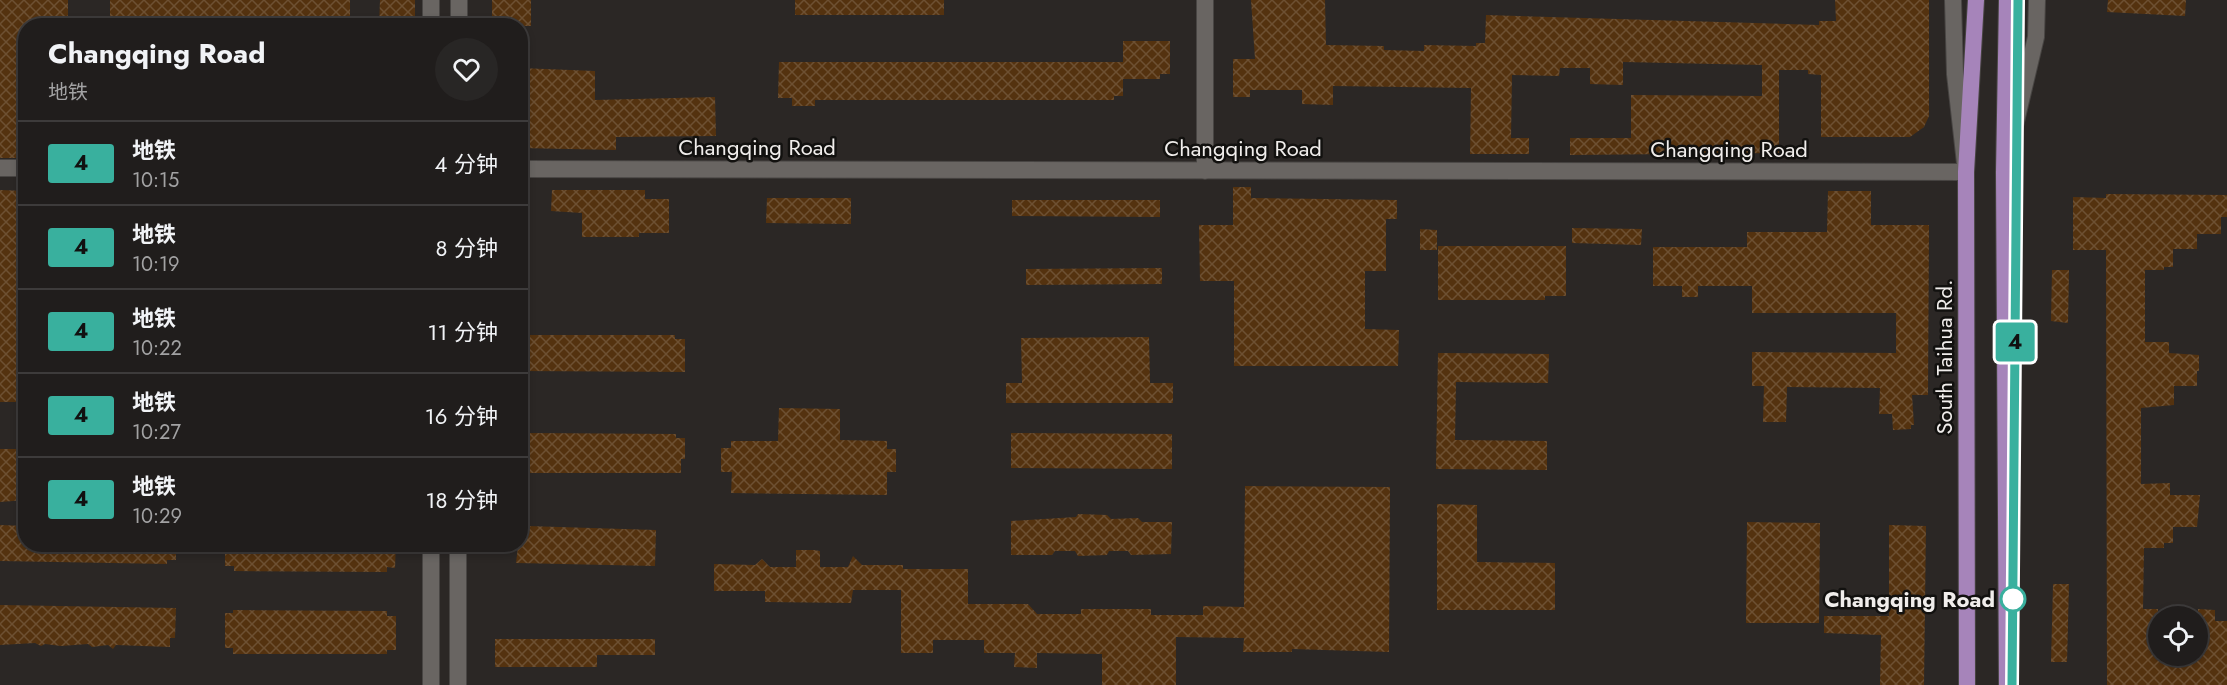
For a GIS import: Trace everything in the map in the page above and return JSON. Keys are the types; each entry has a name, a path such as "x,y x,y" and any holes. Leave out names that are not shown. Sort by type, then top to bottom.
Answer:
{"main road":[{"name":"South Taihua Rd.","path":"1967,685 1966,172 1976,0"},
{"path":"2007,0 2004,173 2007,685"}],"street":[{"path":"431,0 431,18"},
{"path":"459,0 459,18"},
{"path":"1205,0 1205,171"},
{"path":"1953,0 1955,74 1966,172"},
{"path":"2004,173 2036,37 2037,0"},
{"path":"0,168 18,168"},
{"name":"Changqing Road","path":"528,170 1966,172"},
{"path":"431,552 431,685"},
{"path":"458,552 458,685"}],"building":[{"path":"0,0 68,0 68,18 18,18 18,158 0,158"},
{"path":"110,0 350,0 350,18 110,18"},
{"path":"380,0 415,0 415,18 379,18"},
{"path":"492,0 531,0 531,26 528,26 528,18 492,18"},
{"path":"795,0 944,0 944,15 795,15"},
{"path":"1251,0 1325,0 1326,45 1384,46 1384,50 1424,51 1424,45 1476,46 1476,43 1485,43 1486,15 1819,25 1819,21 1836,21 1835,0 1929,0 1929,116 1924,127 1910,137 1821,137 1821,75 1808,74 1808,70 1779,70 1779,153 1570,155 1570,138 1631,138 1631,95 1762,96 1762,65 1623,62 1623,85 1590,84 1590,68 1560,68 1559,76 1512,75 1511,138 1529,138 1529,154 1470,154 1471,88 1333,86 1333,105 1302,104 1302,90 1250,90 1250,97 1233,97 1233,59 1255,59"},
{"path":"2108,0 2186,0 2185,16 2107,12"},
{"path":"1123,41 1170,41 1170,74 1160,74 1160,79 1123,79 1123,96 1114,96 1114,100 815,100 815,106 792,106 792,98 778,98 779,62 1123,62"},
{"path":"528,68 595,71 595,100 715,97 716,136 616,137 616,150 528,148"},
{"path":"1233,187 1251,187 1251,198 1397,200 1397,219 1386,219 1386,271 1365,271 1365,329 1399,330 1398,366 1234,366 1234,281 1200,281 1199,225 1233,225"},
{"path":"0,190 18,191 18,402 0,402"},
{"path":"552,190 645,190 645,199 669,199 669,233 639,233 639,237 582,237 582,213 551,211"},
{"path":"1828,191 1871,191 1871,225 1929,225 1928,395 1912,395 1914,425 1911,425 1911,429 1893,430 1892,414 1879,414 1880,388 1787,387 1786,422 1763,422 1764,386 1752,386 1752,352 1896,353 1896,313 1752,313 1752,286 1698,286 1698,297 1682,297 1682,286 1653,286 1653,247 1747,247 1747,232 1827,232"},
{"path":"2106,194 2227,195 2227,217 2221,217 2221,234 2197,234 2197,249 2173,249 2173,267 2164,267 2164,270 2145,270 2145,342 2169,342 2169,353 2199,355 2199,371 2197,371 2197,386 2174,386 2174,405 2141,408 2141,484 2170,483 2170,495 2200,495 2197,527 2173,527 2173,543 2164,543 2164,548 2144,548 2143,609 2148,609 2148,666 2208,666 2208,610 2215,610 2215,621 2227,621 2227,685 2107,685 2106,250 2073,250 2073,197 2106,198"},
{"path":"767,198 851,198 851,224 766,223"},
{"path":"1012,200 1160,200 1160,217 1012,216"},
{"path":"1572,228 1642,229 1641,245 1572,243"},
{"path":"1420,229 1437,230 1437,250 1420,250"},
{"path":"1438,246 1566,246 1566,296 1545,296 1545,300 1438,300"},
{"path":"1162,268 1162,284 1026,285 1026,269"},
{"path":"2052,270 2069,270 2068,323 2051,321"},
{"path":"528,335 675,335 675,339 685,339 685,372 528,371"},
{"path":"1149,337 1150,383 1173,383 1173,403 1006,403 1006,383 1022,383 1021,338"},
{"path":"1438,353 1549,354 1548,383 1456,382 1455,440 1547,441 1547,470 1436,469"},
{"path":"779,408 840,409 840,440 887,441 887,449 896,449 896,472 887,472 887,495 731,493 732,472 721,472 721,448 731,448 731,441 778,441"},
{"path":"528,433 676,434 676,438 685,438 685,459 681,459 681,473 528,473"},
{"path":"1011,433 1172,434 1172,469 1011,468"},
{"path":"0,449 18,449 18,501 0,502"},
{"path":"1245,486 1390,487 1389,652 1292,649 1292,652 1243,652 1244,638 1176,637 1176,685 1102,685 1102,654 1037,653 1037,668 1014,667 1015,653 984,653 984,640 933,640 933,653 901,653 901,590 853,590 851,603 765,602 765,591 714,591 714,564 755,565 762,559 770,567 796,567 796,550 814,550 820,551 820,567 848,567 853,556 862,565 903,565 903,569 968,569 968,604 1028,604 1037,614 1081,614 1081,609 1151,609 1151,615 1203,615 1203,606 1244,607"},
{"path":"1437,504 1477,505 1477,562 1555,563 1555,610 1437,610"},
{"path":"1078,514 1107,515 1111,519 1138,518 1142,522 1172,522 1171,554 1131,555 1128,551 1109,551 1107,555 1078,556 1075,551 1055,551 1052,555 1011,555 1011,521 1076,517"},
{"path":"1747,522 1820,523 1819,623 1746,623"},
{"path":"0,525 18,526 18,552 176,552 176,560 167,560 167,564 0,561"},
{"path":"1889,525 1926,526 1924,685 1880,685 1881,635 1824,633 1824,616 1889,616"},
{"path":"528,526 656,530 655,566 516,563 517,552 528,552"},
{"path":"225,552 396,552 395,568 387,567 387,572 234,571 234,566 225,566"},
{"path":"2053,584 2069,584 2067,662 2051,662"},
{"path":"0,605 176,608 175,638 170,638 170,647 116,645 113,649 108,645 92,647 88,644 0,645"},
{"path":"233,610 387,611 387,616 396,616 396,650 387,650 387,654 233,654 233,648 225,648 225,613 233,613"},
{"path":"495,639 655,639 655,655 597,655 597,667 495,667"}],"metro line":[{"name":"4","path":"2012,685 2018,0"}],"place":[{"name":"Changqing Road","path":"2013,599"}]}
